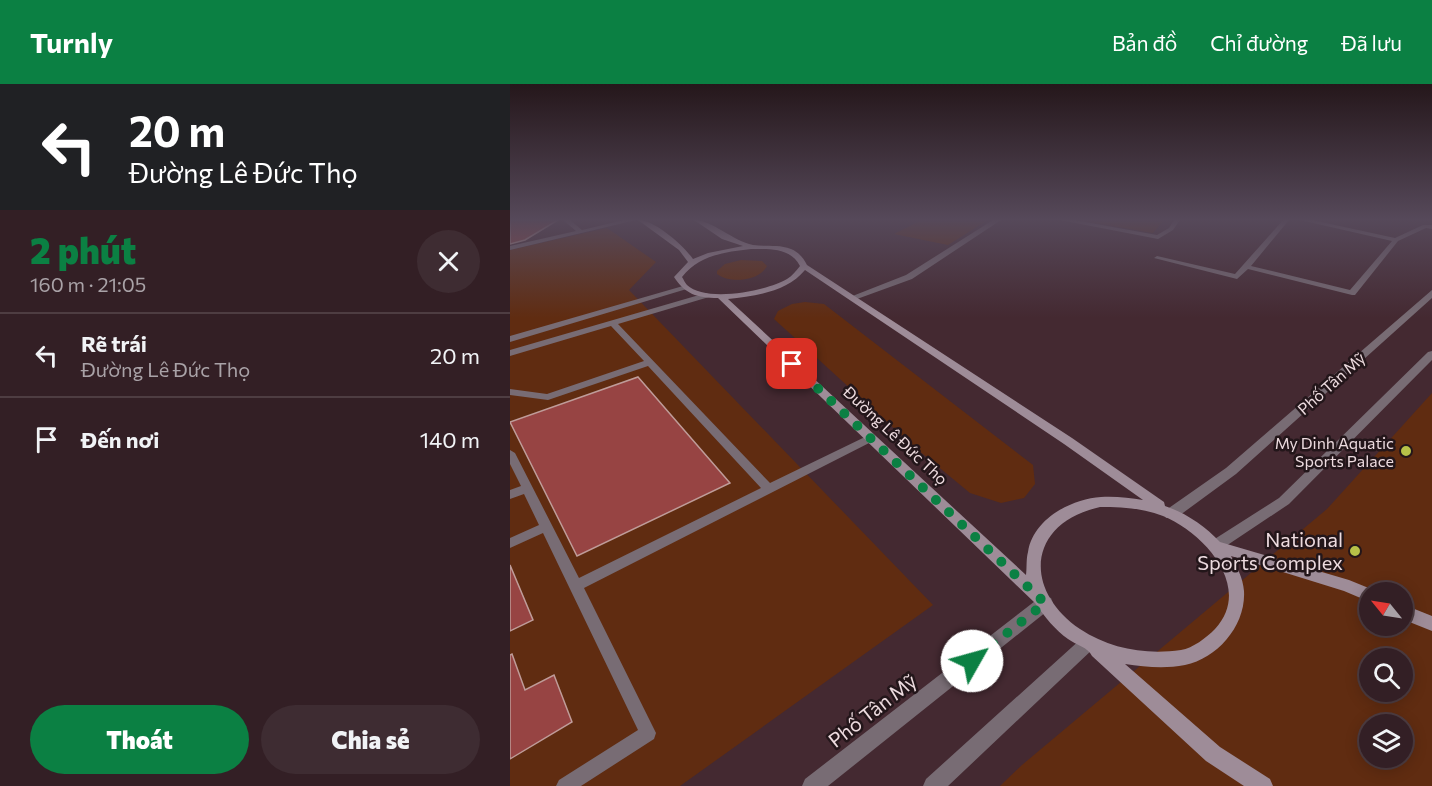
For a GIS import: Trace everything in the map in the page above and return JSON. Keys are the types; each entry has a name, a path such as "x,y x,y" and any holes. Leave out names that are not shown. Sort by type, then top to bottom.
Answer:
{"main road":[{"path":"685,253 692,262"},
{"path":"717,253 692,262 682,269 678,277 680,284 706,295 755,293 796,277 804,266"},
{"path":"793,253 800,257 804,266 1068,441 1171,514"},
{"name":"Đường Lê Đức Thọ","path":"720,296 1045,603"},
{"path":"1100,502 1130,502 1160,508 1188,522 1215,546 1229,565 1238,591 1234,618 1218,640 1190,656 1154,662 1115,656 1081,640 1054,617 1037,591 1032,564 1038,541 1052,522 1074,509 1100,502"},
{"path":"1215,546 1359,591"},
{"path":"1413,616 1432,624"},
{"path":"1088,643 1213,754 1263,786"}],"street":[{"path":"854,297 909,276 946,253"},
{"name":"Phố Tân Mỹ","path":"1171,514 1231,471 1432,293"},
{"path":"1215,546 1284,501 1432,354"},
{"name":"Phố Tân Mỹ","path":"812,786 1045,603"},
{"path":"933,786 1088,643"}],"lane":[{"path":"1158,258 1237,277 1260,253"},
{"path":"1248,267 1352,294 1386,253"},
{"path":"510,339 686,288"},
{"path":"510,353 706,295"},
{"path":"612,322 769,489"},
{"path":"510,392 548,397 650,362"},
{"path":"575,586 871,438"},
{"path":"510,453 648,733 565,786"},
{"path":"510,495 527,488"},
{"path":"510,543 546,527"}],"shaded area":[{"path":"510,253 643,253 656,262 629,290 933,605 680,786 510,786"},
{"path":"741,260 762,261 767,266 751,278 736,280 717,274 717,271 725,264"},
{"path":"805,302 824,304 1033,465 1035,484 1024,498 1001,503 970,493 918,450 774,319 778,311 792,304"},
{"name":"National Sports Complex","path":"1432,393 1432,786 1000,786 1022,765 1327,509"}],"building":[{"path":"638,377 730,483 577,556 510,422"},
{"path":"510,565 533,620 510,631"},
{"path":"512,654 525,690 554,675 572,722 510,759 510,655"}],"place":[{"name":"My Dinh Aquatic Sports Palace","path":"1406,451"},
{"name":"National Sports Complex","path":"1355,551"}],"route":[{"path":"792,364 1045,603 972,661"}]}
